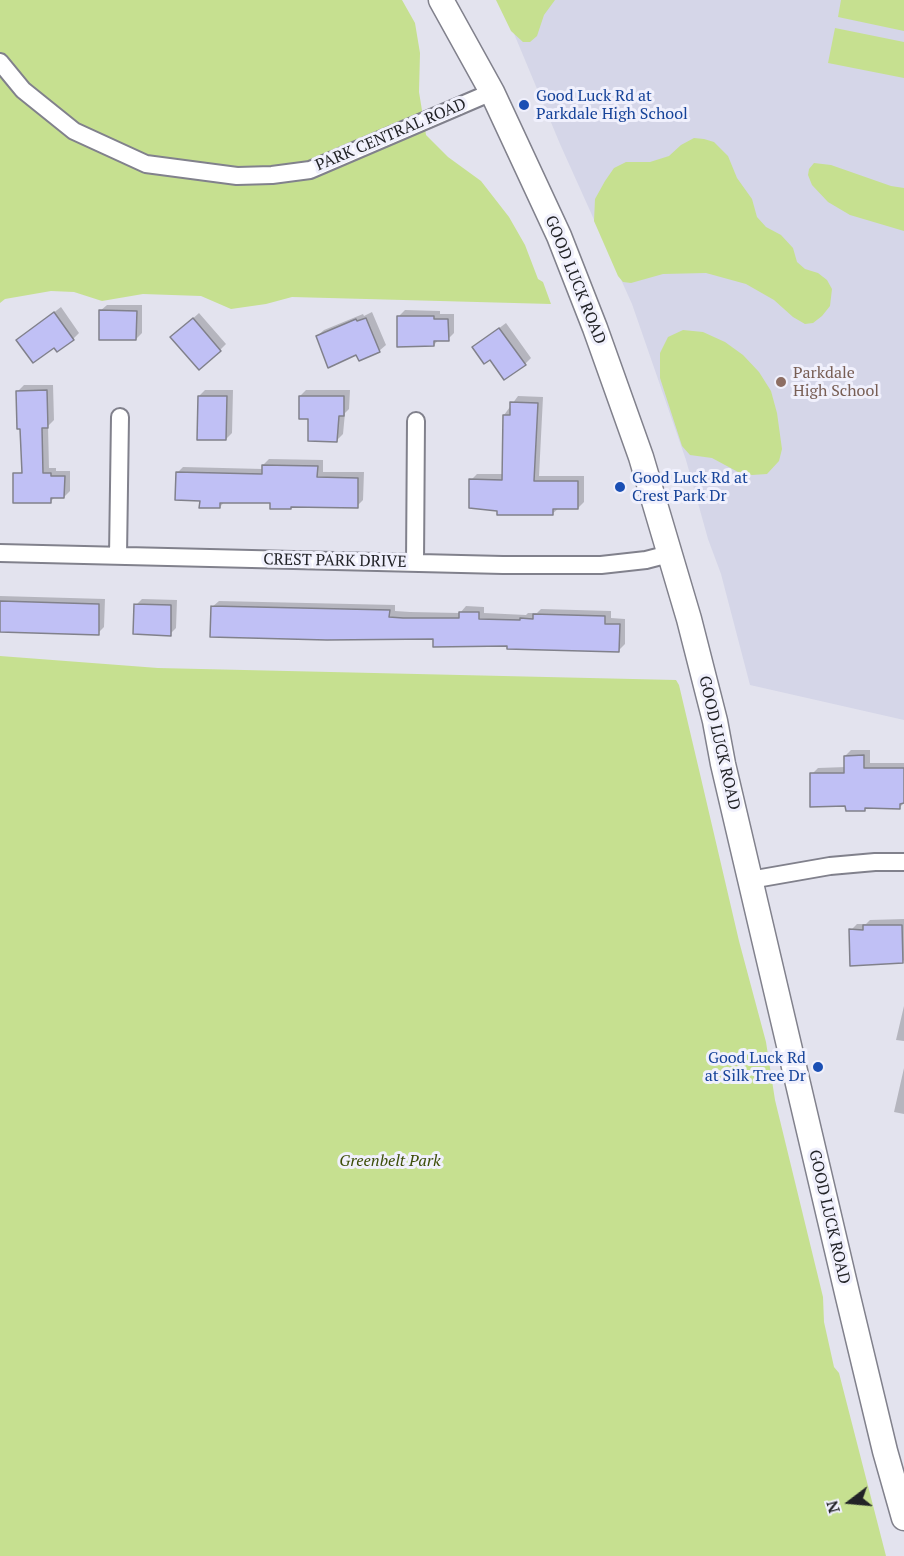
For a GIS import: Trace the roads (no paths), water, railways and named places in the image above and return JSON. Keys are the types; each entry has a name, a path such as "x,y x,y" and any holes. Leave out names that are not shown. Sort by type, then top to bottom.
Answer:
{"main road":[{"name":"GOOD LUCK ROAD","path":"441,0 492,92 559,236 641,457 689,619 715,721 750,880 880,1429 904,1518"}],"street":[{"name":"PARK CENTRAL ROAD","path":"0,62 23,90 74,131 146,164 237,176 272,175 310,170 492,92"},
{"path":"118,556 120,417"},
{"path":"415,563 416,421"},
{"name":"CREST PARK DRIVE","path":"0,553 601,566 646,560 669,554"},
{"path":"750,880 830,866 904,862"}],"place":[{"name":"Good Luck Rd at Parkdale High School","path":"524,105"},
{"name":"Parkdale High School","path":"781,382"},
{"name":"Good Luck Rd at Crest Park Dr","path":"620,487"},
{"name":"Good Luck Rd at Silk Tree Dr","path":"818,1067"}],"park label":[{"name":"Greenbelt Park","path":"390,1161"}]}
